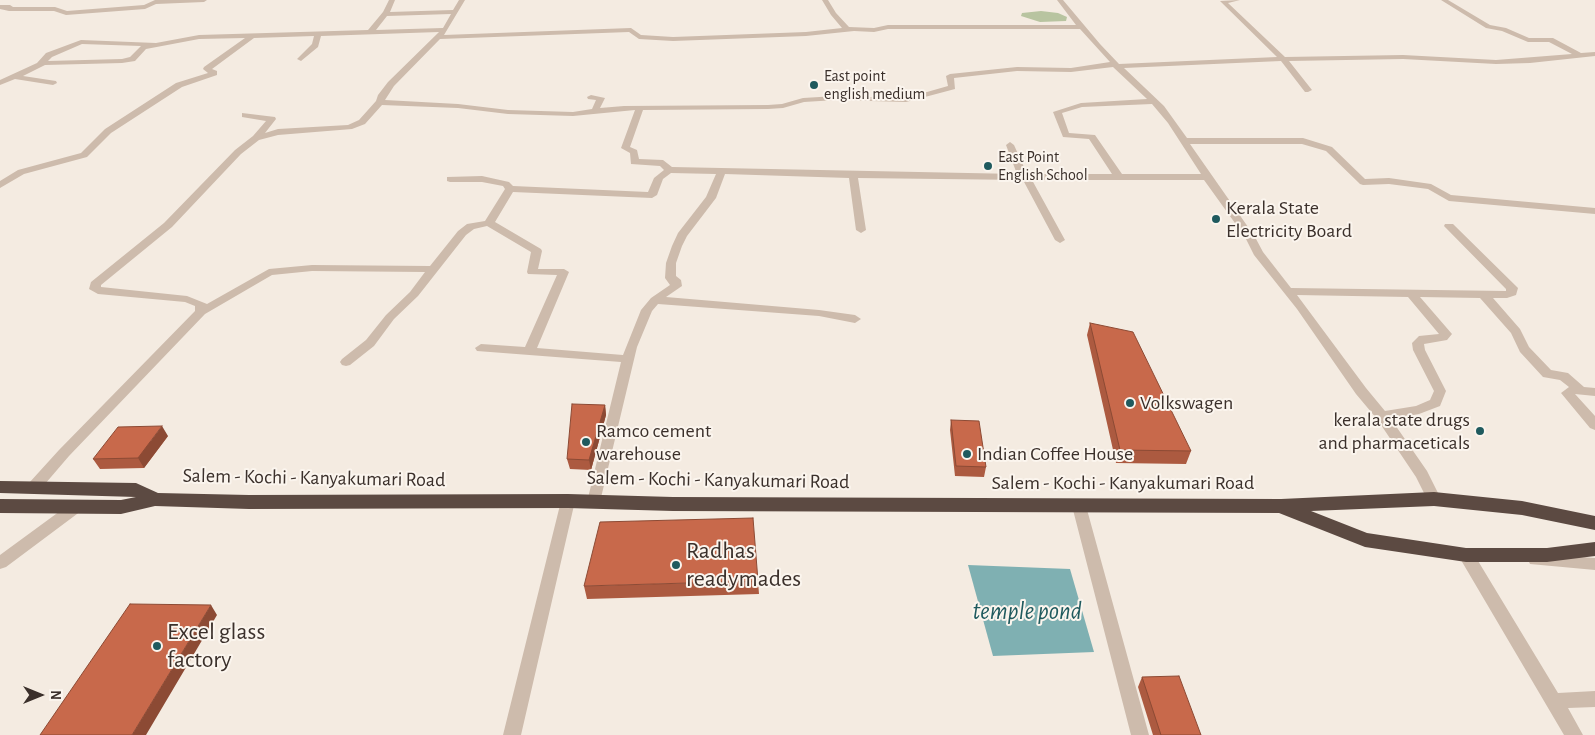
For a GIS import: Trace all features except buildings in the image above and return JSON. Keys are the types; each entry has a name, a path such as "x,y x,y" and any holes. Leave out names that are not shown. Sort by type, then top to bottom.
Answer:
{"highway":[{"name":"Salem - Kochi - Kanyakumari Road","path":"0,487 136,489 155,498"},
{"name":"Salem - Kochi - Kanyakumari Road","path":"0,506 121,508 155,498 269,502 568,501 1079,506 1281,506 1434,499 1522,508 1595,523"},
{"path":"1281,506 1365,540 1466,555 1547,554 1595,549"}],"street":[{"path":"0,7 10,7 9,9 56,9 66,12 145,7 155,2 204,0"},
{"path":"371,31 385,14 392,0"},
{"path":"256,138 278,132 349,127 362,122 380,102 382,94 391,84 442,34 462,0"},
{"path":"825,0 833,14 848,30"},
{"path":"1060,0 1081,27 1116,65 1169,117 1258,253 1361,391 1382,416 1422,475 1434,499"},
{"path":"1220,0 1237,0"},
{"path":"1220,0 1282,58 1308,90"},
{"path":"1444,0 1488,27 1504,29 1528,40 1550,40 1579,54"},
{"path":"385,14 454,12"},
{"path":"279,34 290,26"},
{"path":"0,83 17,77 37,66 51,62 122,61 132,58 144,47 199,37 371,31 442,34 631,30 640,37 673,39 806,34 848,30 874,30 888,27 1081,27"},
{"path":"301,59 315,45 318,33"},
{"path":"0,185 21,172 84,155 108,131 179,85 214,73 207,69 252,36"},
{"path":"37,66 49,55 81,42 158,44"},
{"path":"380,102 458,106 508,112 573,114 640,108 768,107 783,106 803,100 836,98 906,100 952,87 950,76 1017,69 1071,70 1116,65 1204,63 1282,58 1403,57 1483,62 1530,61 1560,59 1579,54 1595,54"},
{"path":"17,77 53,82"},
{"path":"591,98 601,98 595,111"},
{"path":"1119,177 1092,137 1066,135 1057,112 1081,105 1154,101"},
{"path":"640,108 624,148 634,152 634,162 663,163 669,170"},
{"path":"201,308 187,299 102,292 95,290 95,284 174,219 238,152 256,138 272,119 245,115"},
{"path":"1185,141 1303,141 1329,149 1363,182 1389,181 1431,187 1449,198 1595,210"},
{"path":"1010,145 1024,177 1060,240"},
{"path":"450,179 482,179 506,184 510,189 652,196 658,178 669,170 853,175 1207,177"},
{"path":"594,502 631,347 654,300 676,286 675,280 671,278 672,263 677,246 682,235 711,198 721,172"},
{"path":"853,175 861,230"},
{"path":"489,223 510,189"},
{"path":"346,362 370,343 390,317 414,294 462,233 471,226 489,223 538,251 532,272 564,272 529,352"},
{"path":"1288,291 1484,295 1507,295 1512,293 1512,288 1449,226"},
{"path":"34,487 201,308 213,306 269,272 312,268 433,269"},
{"path":"1382,416 1418,410 1435,403 1440,391 1419,350 1418,343 1423,339 1443,337 1446,334 1412,294"},
{"path":"1484,295 1516,332 1524,349 1547,374 1564,376 1578,388 1568,393 1595,425"},
{"path":"654,300 819,314 855,319"},
{"path":"481,348 628,359"},
{"path":"1574,390 1595,392"},
{"path":"512,735 568,501"},
{"path":"1079,506 1140,735"},
{"path":"0,563 76,507"},
{"path":"1466,555 1595,564"},
{"path":"1466,555 1574,735"},
{"path":"1554,701 1595,700"}],"green space":[{"path":"1041,11 1058,13 1067,17 1066,21 1040,22 1021,16 1022,13"}],"water":[{"name":"temple pond","path":"968,565 1070,569 1094,652 993,656"}],"place":[{"name":"East point english medium","path":"814,85"},
{"name":"East Point English School","path":"988,166"},
{"name":"Kerala State Electricity Board","path":"1216,219"},
{"name":"Volkswagen","path":"1130,403"},
{"name":"kerala state drugs and pharmaceticals","path":"1480,431"},
{"name":"Ramco cement warehouse","path":"586,442"},
{"name":"Indian Coffee House","path":"967,454"},
{"name":"Radhas readymades","path":"676,565"},
{"name":"Excel glass factory","path":"157,646"}]}
